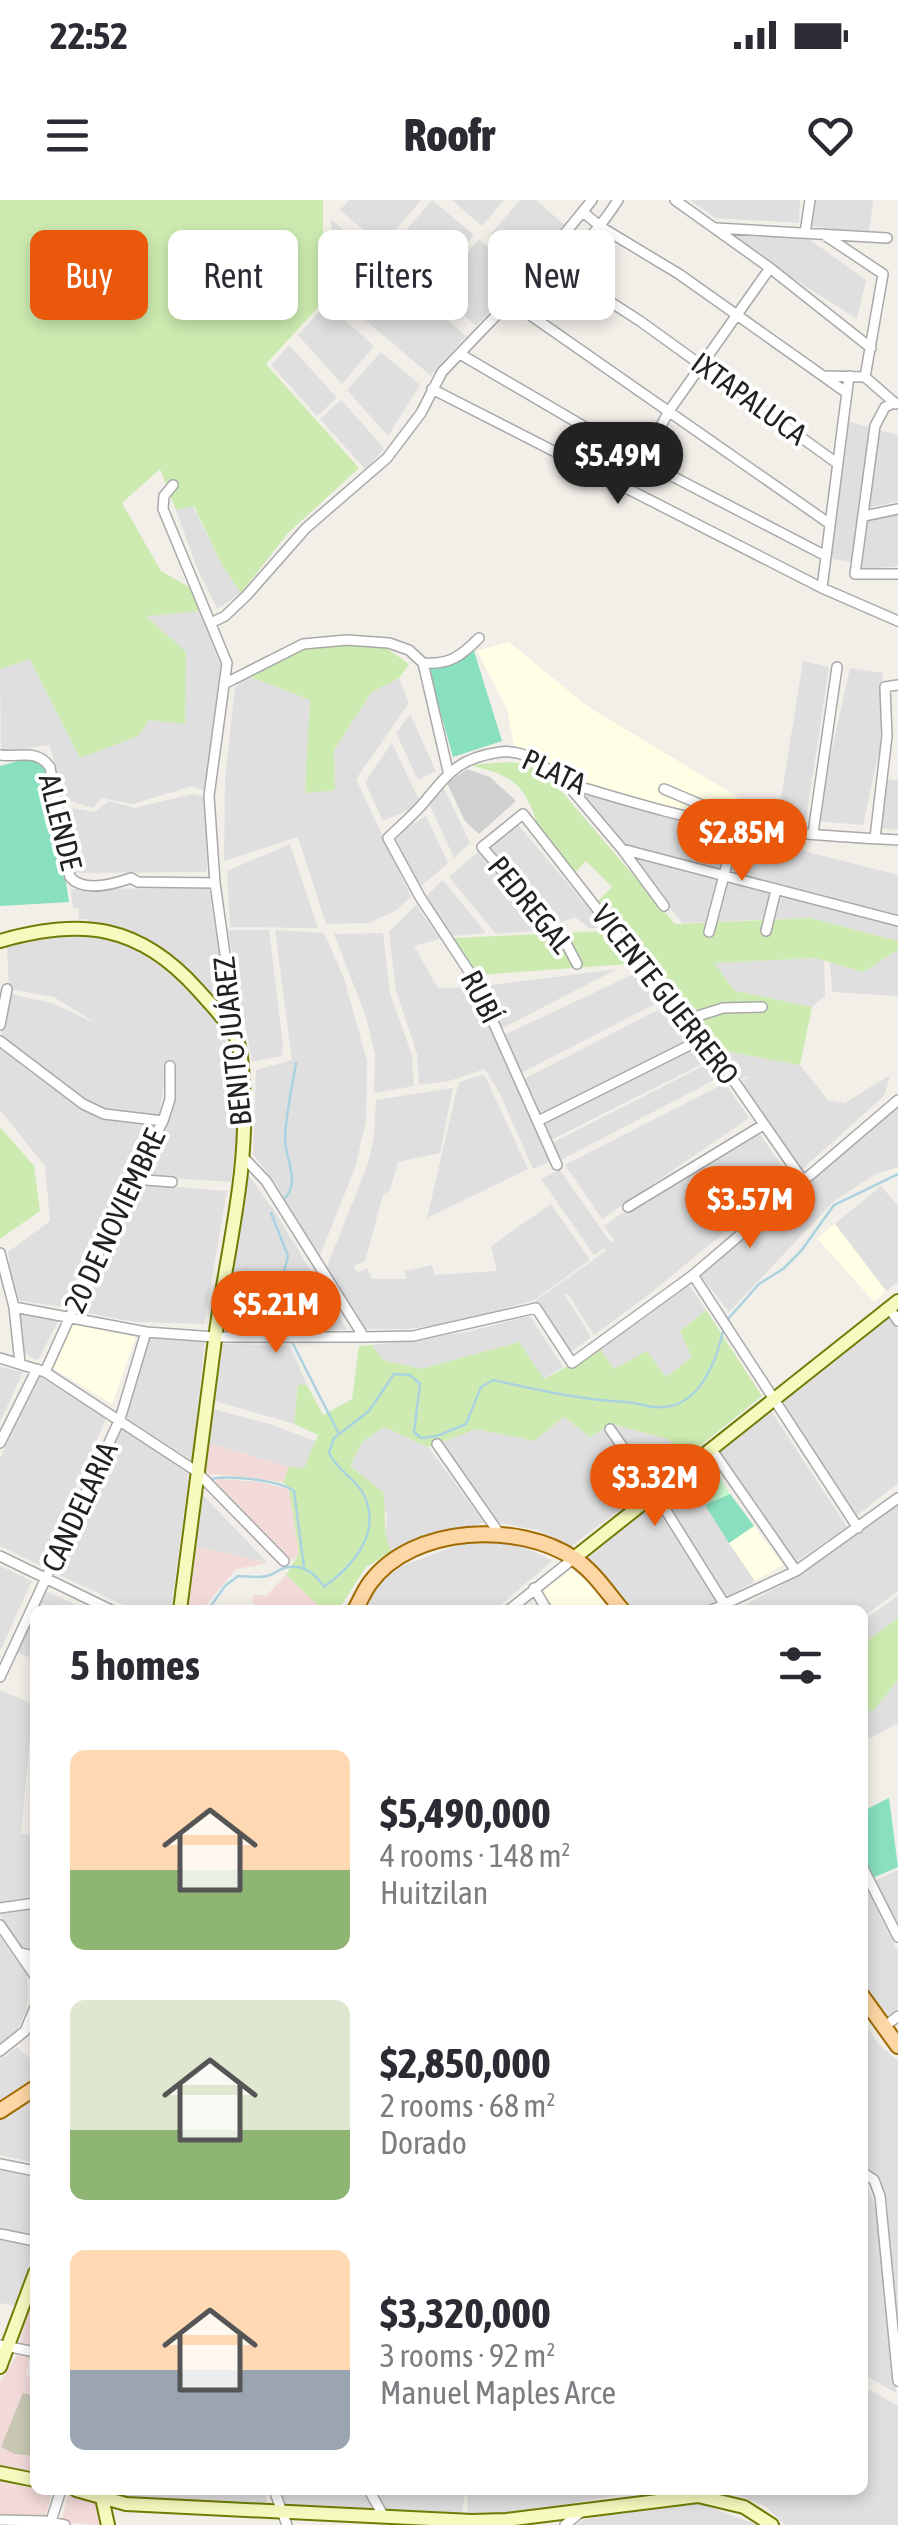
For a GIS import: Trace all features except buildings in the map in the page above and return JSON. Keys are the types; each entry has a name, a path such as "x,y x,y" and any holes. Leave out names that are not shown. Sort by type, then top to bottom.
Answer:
{"main road":[{"path":"358,1605 370,1582 390,1564 412,1551 474,1533 539,1541 574,1558 618,1605"},
{"path":"868,2005 898,2046"},
{"path":"0,2111 30,2091"}],"street":[{"path":"567,230 592,200"},
{"path":"598,230 618,200"},
{"path":"676,200 871,348"},
{"path":"805,233 810,200"},
{"path":"582,212 679,274 847,392"},
{"path":"713,228 887,238"},
{"path":"823,234 883,274 866,377"},
{"path":"626,489 669,412 770,268"},
{"name":"IXTAPALUCA","path":"615,304 838,464"},
{"path":"212,623 247,596 306,528 388,458 421,414 442,372 491,320"},
{"path":"537,320 830,524"},
{"path":"460,354 643,461 826,556"},
{"path":"823,376 866,377 896,404"},
{"path":"822,588 850,376"},
{"path":"432,389 822,588 898,621"},
{"path":"896,404 885,407 876,426 855,574 898,574"},
{"name":"BENITO JUÁREZ","path":"172,485 164,496 163,508 227,663 209,796 215,883 244,1094 244,1158 215,1337 181,1605"},
{"path":"864,516 898,509"},
{"path":"423,663 454,661 480,638"},
{"path":"226,684 303,644 347,640 389,643 409,650 423,663 448,771"},
{"path":"812,832 838,667"},
{"path":"876,838 892,735 886,687 898,685"},
{"name":"PLATA","path":"448,771 466,760 504,752 522,754 548,766 565,782 665,812 737,826 898,840"},
{"name":"ALLENDE","path":"0,756 29,753 44,758 50,767 70,877 75,884 87,886 131,878 138,882 215,883"},
{"name":"RUBÍ","path":"448,771 388,838 420,897 474,980 557,1165"},
{"path":"884,773 898,775"},
{"path":"565,782 664,906"},
{"path":"664,789 756,828"},
{"name":"PEDREGAL","path":"523,814 482,847 567,944 577,964"},
{"name":"VICENTE GUERRERO","path":"523,814 702,1039 802,1180"},
{"path":"709,932 737,826"},
{"path":"622,849 898,921"},
{"path":"766,931 776,890"},
{"path":"0,941 40,930 118,932 171,962 216,1010 236,1039"},
{"path":"0,1025 6,989"},
{"path":"685,1020 724,1008 762,1007"},
{"path":"538,1122 702,1039"},
{"path":"0,1041 82,1104 104,1114 163,1122"},
{"name":"20 DE NOVIEMBRE","path":"0,1443 69,1316 132,1179 163,1122 170,1099 170,1066"},
{"path":"14,1308 146,1332 215,1337 364,1337 413,1336 536,1308 572,1364 693,1275 898,1100"},
{"path":"628,1207 762,1125"},
{"path":"244,1158 266,1182 364,1337"},
{"path":"132,1179 172,1182"},
{"path":"0,1253 14,1308 20,1363"},
{"path":"693,1275 858,1528"},
{"path":"515,1605 894,1304 898,1320"},
{"name":"CANDELARIA","path":"34,1605 120,1420 146,1332"},
{"path":"0,1358 41,1371 196,1471 284,1562"},
{"path":"610,1429 656,1493 725,1605"},
{"path":"437,1444 500,1534"},
{"path":"712,1450 796,1571"},
{"path":"730,1605 796,1571 898,1498"},
{"path":"0,1556 101,1605"},
{"path":"534,1588 544,1605"},
{"name":"CANDELARIA","path":"0,1676 30,1613"},
{"path":"868,1878 898,1938"},
{"path":"0,1908 30,1905"},
{"path":"0,1925 30,1968"},
{"path":"20,1953 30,1955"},
{"path":"883,2028 898,2016"},
{"path":"0,2051 25,2031 30,2020"},
{"path":"0,2164 30,2170"},
{"path":"868,2176 874,2180 880,2196 898,2381"},
{"path":"0,2234 30,2240"},
{"path":"0,2367 30,2287"},
{"path":"5,2346 30,2351"},
{"path":"0,2472 30,2479"},
{"path":"51,2522 59,2495"},
{"path":"92,2495 126,2504 285,2519 367,2521 384,2517 472,2523 683,2495"},
{"path":"276,2495 285,2519"},
{"path":"372,2495 384,2517"},
{"path":"704,2495 744,2508 772,2525"},
{"path":"102,2498 108,2525"},
{"path":"565,2525 586,2508"},
{"path":"0,2520 65,2525"}],"shaded area":[{"path":"349,200 421,200 396,230 363,230 340,210"},
{"path":"432,200 468,230 406,230"},
{"path":"452,200 504,200 482,226"},
{"path":"520,200 536,200 567,227 565,230 494,230"},
{"path":"690,200 800,200 799,223 715,218"},
{"path":"812,200 873,200 869,233 810,226"},
{"path":"331,219 344,230 332,230"},
{"path":"722,233 806,237 866,280 857,319"},
{"path":"479,239 488,247 488,313 476,326 468,319 468,251"},
{"path":"318,313 318,320 344,320 374,346 342,384 298,335"},
{"path":"365,320 448,320 466,336 431,376"},
{"path":"289,345 337,398 317,416 271,365"},
{"path":"381,352 420,385 388,436 347,390"},
{"path":"341,400 384,448 366,470 320,419"},
{"path":"844,420 869,427 851,562 821,557"},
{"path":"878,430 898,435 898,501 869,508"},
{"path":"193,506 222,565 241,593 217,609 176,510"},
{"path":"898,512 898,566 861,570 868,520"},
{"path":"202,611 221,644 224,670 205,791 192,786 133,804 102,798 93,808 67,800 49,745 1,752 0,669 30,659 80,757 145,615"},
{"path":"509,642 587,706 738,797 720,820 588,786 514,745 507,709 477,651"},
{"path":"803,661 829,667 806,820 778,818"},
{"path":"850,668 883,673 880,747 863,825 816,821"},
{"path":"248,676 310,700 306,793 372,692 399,678 409,703 356,779 411,897 395,911 369,923 326,924 298,837 224,861 225,779 235,687"},
{"path":"410,714 436,771 418,780 396,733"},
{"path":"392,743 421,804 383,821 365,782"},
{"path":"467,769 490,777 516,801 479,834 465,821 447,783"},
{"path":"887,779 898,780 898,830 878,828"},
{"path":"442,784 470,843 454,858 424,792"},
{"path":"581,793 731,832 721,872 622,846"},
{"path":"192,794 206,797 207,872 76,873 67,807 94,812 109,801 135,808"},
{"path":"426,816 448,863 418,889 391,838"},
{"path":"515,821 605,928 589,928 575,917 552,926 485,845"},
{"path":"738,834 898,875 898,918 728,873"},
{"path":"290,844 318,928 230,927 227,871"},
{"path":"480,850 546,930 496,934 449,877"},
{"path":"629,855 719,878 708,922 682,923"},
{"path":"443,880 486,933 453,936 423,899"},
{"path":"726,880 775,893 768,919 715,922"},
{"path":"209,888 229,1019 184,965 157,944 118,928 79,919 71,889"},
{"path":"782,895 898,925 898,941 810,918 775,919"},
{"path":"416,905 440,939 414,946 438,988 475,987 552,1161 533,1169 485,1069 449,1081 419,1085 417,1054 396,991 389,932"},
{"path":"228,930 269,930 282,1056 252,1062"},
{"path":"275,930 324,933 344,978 367,1061 366,1121 355,1168 319,1258 276,1184 253,1154 256,1070 292,1060"},
{"path":"383,933 390,993 412,1055 414,1086 374,1093 375,1054 366,1017 334,934"},
{"path":"43,937 99,937 132,947 179,980 209,1010 222,1031 234,1065 239,1112 231,1182 138,1176 170,1111 175,1061 167,1061 159,1117 102,1112 0,1040 10,994 52,1003 97,1024 54,997 9,989 7,946"},
{"path":"898,950 898,996 832,992 830,962 863,972"},
{"path":"824,960 825,996 812,1007 735,991 713,963"},
{"path":"617,969 501,1029 482,986"},
{"path":"638,972 663,1000 521,1073 504,1035"},
{"path":"667,1005 693,1038 540,1117 524,1079"},
{"path":"697,1043 710,1060 551,1140 543,1123"},
{"path":"0,1048 100,1117 152,1123 64,1307 14,1300 8,1252 50,1221 45,1166 0,1110"},
{"path":"719,1050 800,1065 828,1100 845,1103 890,1075 884,1096 800,1171 753,1107 756,1104 741,1082 749,1076 739,1079"},
{"path":"711,1062 722,1076 559,1161 552,1143"},
{"path":"484,1074 528,1169 427,1218 457,1089 460,1082"},
{"path":"725,1083 749,1118 602,1219 565,1165"},
{"path":"453,1088 440,1153 398,1162 390,1190 383,1195 365,1261 354,1266 357,1272 367,1268 372,1279 406,1279 405,1271 432,1265 435,1275 497,1271 491,1246 551,1204 590,1260 534,1300 446,1324 364,1329 326,1269 368,1164 376,1100"},
{"path":"898,1100 898,1167 876,1174 834,1201 729,1312 699,1274"},
{"path":"759,1133 790,1178 594,1335 568,1294 565,1295 591,1337 569,1353 535,1301 606,1251 604,1248 594,1255 541,1179 560,1170 611,1243 614,1240 604,1226 643,1198 647,1203"},
{"path":"246,1172 275,1212 347,1330 222,1328"},
{"path":"136,1184 227,1191 204,1324 136,1322 76,1311"},
{"path":"881,1186 898,1206 898,1282 886,1291 835,1224"},
{"path":"835,1224 886,1291 874,1302 817,1238"},
{"path":"686,1280 706,1310 680,1331 692,1357 666,1378 614,1369 600,1349"},
{"path":"886,1312 898,1330 898,1483 855,1517 781,1400"},
{"path":"19,1313 61,1316 38,1360 23,1353"},
{"path":"530,1316 563,1367 543,1379 519,1342 421,1369 383,1360 372,1345 466,1332"},
{"path":"69,1324 136,1337 112,1404 49,1366"},
{"path":"146,1338 205,1341 192,1460 122,1415"},
{"path":"221,1344 290,1346 307,1385 298,1386 294,1424 215,1401"},
{"path":"0,1367 23,1372 0,1422"},
{"path":"40,1377 106,1419 41,1566 0,1546 0,1458"},
{"path":"213,1409 318,1442 304,1468 209,1443"},
{"path":"771,1411 847,1527 793,1564 716,1453"},
{"path":"564,1417 590,1437 605,1428 644,1492 571,1546 537,1530 499,1523 442,1441 476,1429 534,1441"},
{"path":"611,1424 668,1439 685,1458 654,1485"},
{"path":"121,1425 189,1475 172,1605 123,1605 53,1572"},
{"path":"384,1427 428,1447 484,1522 392,1552 385,1541 387,1514 350,1466 362,1442"},
{"path":"209,1443 289,1467 283,1482 215,1474 204,1477"},
{"path":"710,1459 720,1478 699,1496 755,1581 726,1598 663,1495"},
{"path":"218,1479 289,1489 299,1553 293,1561 211,1485"},
{"path":"201,1493 268,1563 195,1546"},
{"path":"654,1501 716,1601 708,1605 629,1605 587,1558"},
{"path":"898,1501 898,1591 868,1613 868,1605 744,1605 795,1578"},
{"path":"754,1526 783,1565 755,1581 729,1543"},
{"path":"491,1541 523,1546 552,1561 501,1605 364,1605 385,1579 402,1566 463,1543"},
{"path":"195,1546 268,1563 236,1569 206,1605 188,1605"},
{"path":"0,1566 32,1581 0,1651"},
{"path":"572,1569 606,1605 551,1605 543,1591"},
{"path":"286,1575 318,1605 252,1602 254,1594 266,1596"},
{"path":"44,1590 76,1605 38,1605"},
{"path":"898,1596 898,1618 868,1640 868,1617"},
{"path":"30,1622 30,1658 17,1652"},
{"path":"898,1680 898,1723 868,1739 868,1712 874,1710"},
{"path":"0,1690 30,1703 21,1833 30,1835 30,1901 0,1905"},
{"path":"898,1870 898,1931 872,1882"},
{"path":"868,1892 898,1952 898,2008 885,2018 868,1989"},
{"path":"30,1909 30,1949 19,1946 0,1915"},
{"path":"0,1936 27,1975 28,1992 26,2011 16,2032 0,2043"},
{"path":"868,2028 898,2061 898,2350 887,2206 882,2191 868,2174"},
{"path":"17,2047 30,2059 30,2080 0,2101 0,2057"},
{"path":"30,2103 30,2162 0,2155 0,2119"},
{"path":"0,2170 30,2177 30,2237 0,2230"},
{"path":"868,2188 879,2217 896,2393 868,2377"},
{"path":"0,2238 30,2244 30,2261 16,2306 0,2303"},
{"path":"30,2306 30,2346 20,2342"},
{"path":"17,2354 30,2356 26,2376 30,2377 30,2390 29,2395 23,2394 15,2451 30,2455 30,2473 0,2466 0,2382"},
{"path":"868,2389 898,2406 898,2525 785,2525 765,2506 739,2495 868,2495"},
{"path":"23,2393 30,2395 30,2456 1,2447"},
{"path":"0,2482 30,2488 30,2495 52,2495 44,2520 0,2517"},
{"path":"68,2495 99,2504 102,2525 61,2522"},
{"path":"118,2495 266,2495 268,2509"},
{"path":"282,2495 368,2495 376,2514 288,2509"},
{"path":"377,2495 464,2495 462,2516 388,2512"},
{"path":"468,2495 617,2495 507,2515 467,2516"},
{"path":"681,2500 758,2525 575,2525 585,2519"}],"green space":[{"path":"0,200 323,200 323,230 318,230 318,307 266,364 359,468 288,533 241,593 222,565 194,506 176,510 160,469 122,503 161,571 191,588 202,611 146,616 186,652 185,724 149,720 138,736 80,758 30,659 0,669"},
{"path":"301,644 382,645 409,664 399,678 372,692 334,750 335,790 305,793 310,700 248,676"},
{"path":"474,651 502,741 453,757 428,668"},
{"path":"30,758 40,761 49,772 69,902 0,906 0,766"},
{"path":"527,764 551,779 675,924 810,918 898,941 898,950 863,972 816,958 714,963 735,991 812,1007 800,1065 719,1050 595,904 612,887 586,861 572,876 536,829 525,795 513,781 469,765"},
{"path":"603,931 629,964 478,975 454,938"},
{"path":"0,1127 34,1166 40,1211 0,1239"},
{"path":"706,1310 762,1396 685,1458 668,1439 611,1424 590,1437 564,1417 534,1441 476,1429 428,1447 384,1427 362,1442 350,1466 383,1492 385,1531 392,1552 366,1567 341,1605 318,1605 286,1575 299,1553 289,1489 283,1482 289,1467 304,1468 318,1435 294,1424 298,1385 307,1385 323,1415 352,1399 359,1346 372,1345 383,1360 421,1369 519,1342 544,1379 600,1349 614,1369 647,1351 666,1377 692,1357 680,1331"},
{"path":"720,1478 730,1494 705,1505 699,1495"},
{"path":"730,1494 754,1526 729,1543 705,1505"},
{"path":"898,1618 898,1680 874,1710 868,1712 868,1640"},
{"path":"889,1798 898,1867 868,1880 868,1808"}],"waterway":[{"path":"283,1200 292,1178 285,1138 296,1063"},
{"path":"728,1319 759,1284 783,1269 801,1251 834,1205 898,1174"},
{"path":"271,1213 288,1256 282,1280 286,1324"},
{"path":"212,1605 238,1576 262,1577 297,1567 312,1574 324,1587 354,1559 367,1535 369,1509 361,1489 329,1453 334,1438 369,1411 394,1374 410,1375 420,1384 414,1432 421,1438 466,1424 481,1387 493,1380 576,1397 671,1406 684,1401 703,1382 723,1331"},
{"path":"292,1342 339,1434"},
{"path":"207,1480 252,1479 294,1491 304,1567"}]}
